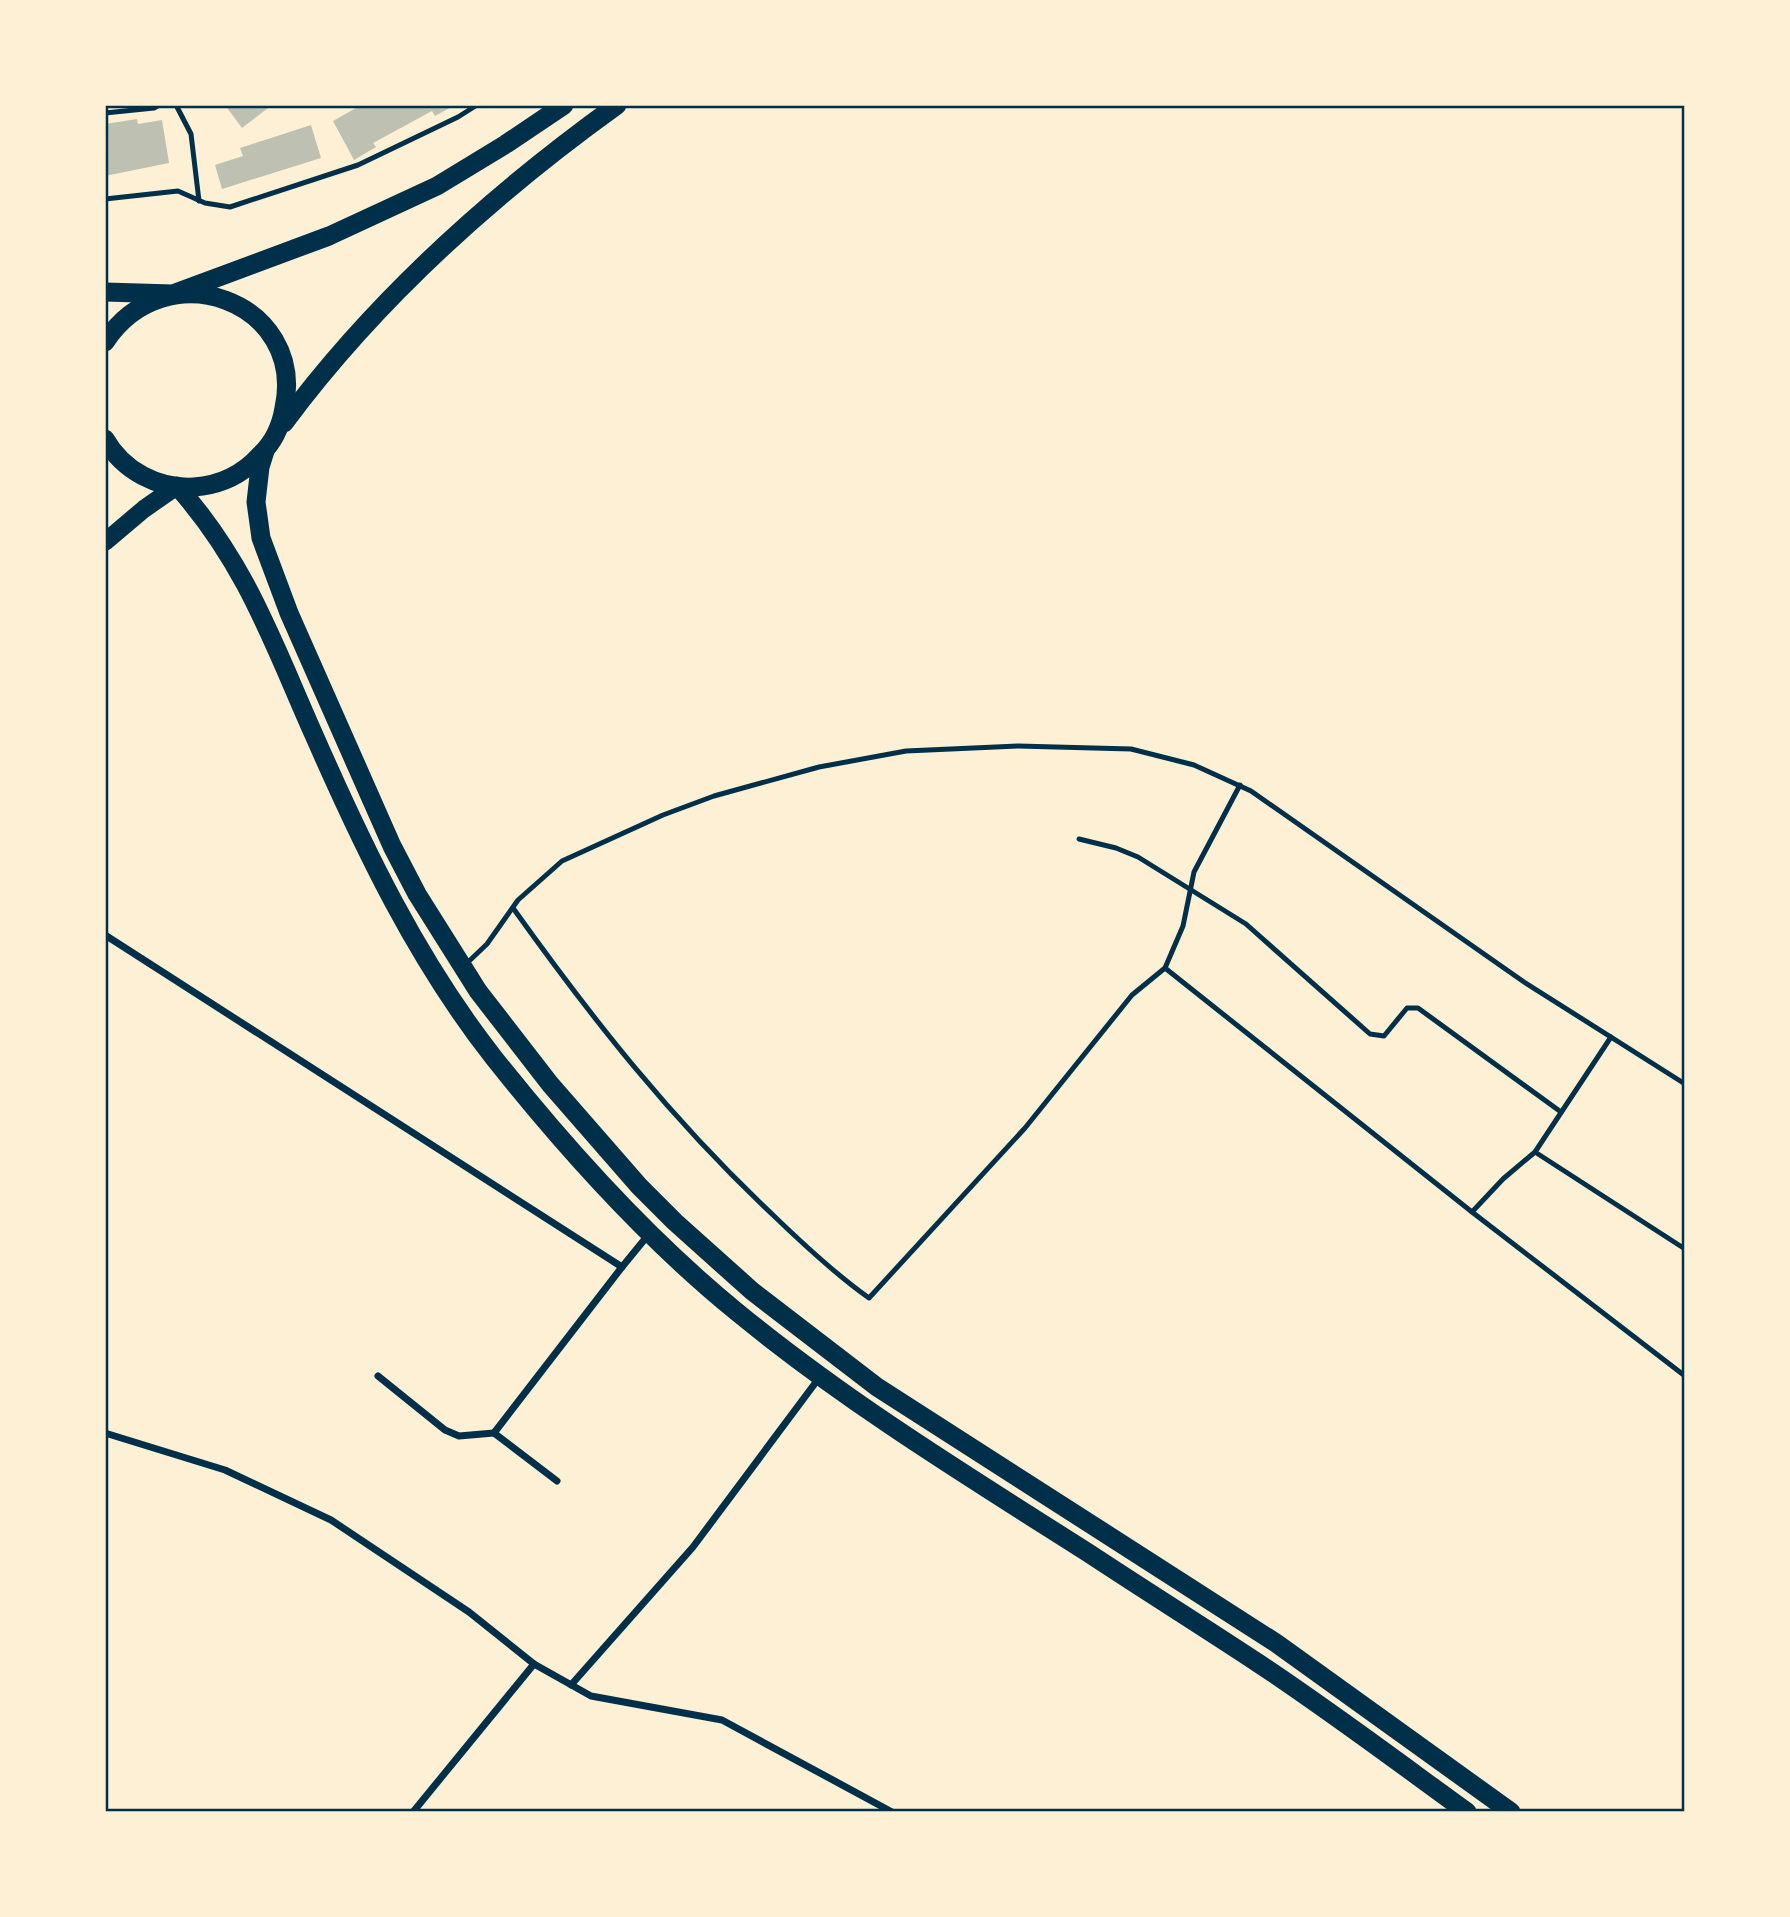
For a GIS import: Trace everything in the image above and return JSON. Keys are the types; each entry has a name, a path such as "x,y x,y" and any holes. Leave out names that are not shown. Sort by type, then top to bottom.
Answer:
{"highway":[{"path":"105,342 125,317 139,307 329,236 400,204 472,165 564,105"},
{"path":"105,439 120,459 134,470 150,479 177,486 203,486 221,482 252,464 345,346 424,264 541,163 617,105"},
{"path":"105,292 200,293 226,300 249,313 268,332 277,348 286,383 286,401 258,476 256,502 261,538 267,556 392,846 424,906 462,968 513,1038 593,1136 675,1222 752,1291 877,1387 1276,1643 1511,1812"},
{"path":"177,486 212,527 250,590 369,857 423,955 499,1064 573,1154 649,1233 735,1311 820,1377 927,1452 1261,1664 1467,1812"}],"main road":[{"path":"105,542 144,509 177,486"}],"street":[{"path":"105,935 622,1267"},
{"path":"494,1433 649,1233"},
{"path":"378,1376 445,1430 459,1436 494,1433 557,1481"},
{"path":"571,1685 693,1547 820,1377"},
{"path":"105,1433 225,1470 331,1520 469,1612 534,1664 591,1696 722,1720 891,1812"},
{"path":"413,1812 534,1664"}],"lane":[{"path":"105,113 154,108 159,105"},
{"path":"176,105 191,134 199,201"},
{"path":"105,199 178,191 199,201 230,207 358,165 458,117 477,105"},
{"path":"462,968 487,944 513,908 541,878 562,861 663,815 766,780 906,751 962,747 1074,746 1131,749 1194,765 1240,785 1277,807 1524,982 1685,1084"},
{"path":"513,908 606,1034 668,1109 744,1188 796,1237 869,1298 1026,1128 1132,995 1166,968 1183,926 1194,872 1240,785"},
{"path":"1079,839 1116,848 1138,858 1246,925 1370,1034 1384,1036 1407,1009 1418,1009 1561,1112"},
{"path":"1166,968 1472,1212 1685,1376"},
{"path":"1472,1212 1503,1179 1535,1152 1611,1037"},
{"path":"1535,1152 1685,1249"}],"building":[{"path":"225,105 272,105 242,128"},
{"path":"355,105 455,105 435,116 432,111 373,143 376,147 354,160 333,121 356,108"},
{"path":"137,119 138,124 162,120 169,163 105,176 105,124"},
{"path":"311,125 321,158 222,189 215,165 243,156 240,148"}]}
